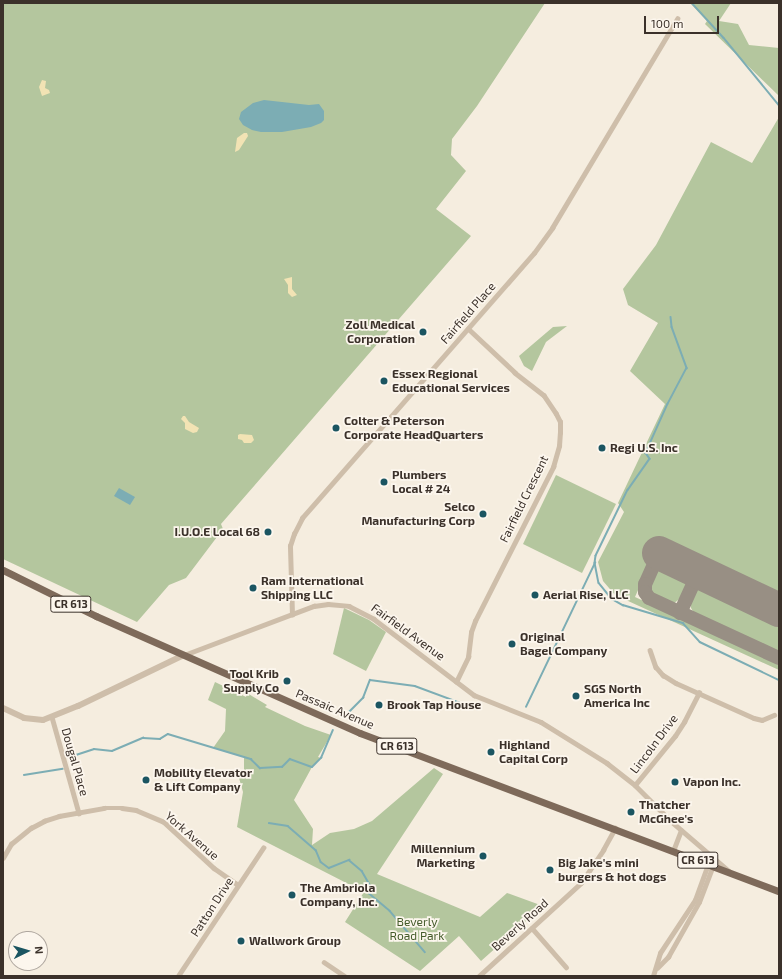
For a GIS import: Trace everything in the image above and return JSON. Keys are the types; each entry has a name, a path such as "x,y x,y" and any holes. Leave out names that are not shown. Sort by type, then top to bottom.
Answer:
{"main road":[{"name":"Passaic Avenue","path":"3,570 96,616 360,733 779,891"}],"street":[{"name":"Fairfield Place","path":"292,615 290,546 302,518 534,253 552,228 677,19"},
{"name":"Fairfield Crescent","path":"456,682 468,657 471,632 475,621 553,466 560,440 560,422 549,402 468,329"},
{"name":"Fairfield Avenue","path":"3,708 29,719 43,720 78,706 184,655 307,608 321,604 349,606 374,619 474,695 541,722 607,763 635,785 681,830 732,873"},
{"path":"650,650 656,667 664,675 699,693 762,720 774,715"},
{"name":"Lincoln Drive","path":"635,785 678,731 699,693"},
{"name":"Dougal Place","path":"52,717 79,813"},
{"name":"York Avenue","path":"3,858 11,844 31,828 59,816 111,807 136,810 164,822 214,868 238,885"},
{"name":"Beverly Road","path":"479,976 581,883 603,850 615,828"},
{"path":"673,851 681,830"},
{"name":"Patton Drive","path":"178,976 262,848"},
{"path":"656,969 668,957 699,902 711,865"},
{"path":"653,976 660,952 695,900 711,865"},
{"path":"532,928 566,966"},
{"path":"324,962 345,976"}],"green space":[{"path":"3,3 545,3 477,106 452,139 451,155 466,171 436,209 471,236 221,524 223,529 186,578 169,585 137,622 3,559"},
{"path":"690,3 731,3 719,21 738,24 749,45 779,48 779,96 705,24 707,21"},
{"path":"779,117 779,597 659,542 635,597 779,663 779,670 615,595 603,581 598,562 624,512 618,503 665,404 630,371 658,323 628,305 623,289 656,245 711,142 752,163"},
{"path":"567,326 546,342 532,371 524,366 519,356 553,327"},
{"path":"556,475 616,504 582,573 523,544"},
{"path":"667,567 681,574 686,584 682,597 673,604 655,597 650,589 652,579 657,570"},
{"path":"707,586 779,618 779,653 694,613 691,608 691,597 698,589"},
{"path":"344,608 369,620 386,632 366,671 333,654"},
{"name":"Beverly Road Park","path":"215,682 246,697 247,693 267,705 265,707 305,726 331,735 318,757 321,758 312,767 294,800 313,829 312,845 330,833 354,829 372,821 434,768 443,774 377,874 480,917 507,893 543,906 481,961 459,936 420,971 345,922 364,892 237,827 243,792 239,778 244,770 244,757 213,748 225,731 226,709 208,700"}],"sand":[{"path":"42,80 46,81 45,88 49,90 50,93 42,96 39,87"},
{"path":"244,133 247,133 248,136 239,150 235,152 237,138"},
{"path":"292,277 292,289 297,295 292,297 288,293 288,285 284,279"},
{"path":"183,416 199,428 197,432 193,433 185,429 185,423 181,419"},
{"path":"238,435 252,435 254,440 251,443 244,443 242,440 238,439"}],"water":[{"path":"264,100 309,105 319,104 324,111 324,120 321,123 311,127 282,132 261,132 252,130 243,125 239,119 241,112 253,103"},
{"path":"119,488 135,497 130,505 114,496"}],"waterway":[{"path":"692,3 724,38 779,105"},
{"path":"671,317 672,327 687,368 668,404 646,453 650,459 628,490 596,556 595,563 599,583 612,599 623,605 683,623 700,642 779,680"},
{"path":"526,707 595,563"},
{"path":"347,714 363,698 370,680 415,686 477,709"},
{"path":"73,756 94,749 112,751 143,738 160,739 168,734 251,759 260,768 282,767 290,759 312,767 321,758 333,730"},
{"path":"24,775 63,769"},
{"path":"269,823 288,826 316,850 321,862 329,868 349,860 362,871 370,885 370,894 390,911 425,952"}],"taxiway":[{"path":"659,553 645,584 645,592 649,598 779,658"},
{"path":"680,613 699,571"}],"runway":[{"path":"659,553 779,610"}],"place":[{"name":"Zoll Medical Corporation","path":"423,332"},
{"name":"Essex Regional Educational Services","path":"384,381"},
{"name":"Colter & Peterson Corporate HeadQuarters","path":"336,428"},
{"name":"Regi U.S. Inc","path":"602,448"},
{"name":"Plumbers Local # 24","path":"384,482"},
{"name":"Selco Manufacturing Corp","path":"483,514"},
{"name":"I.U.O.E Local 68","path":"268,532"},
{"name":"Ram International Shipping LLC","path":"253,588"},
{"name":"Aerial Rise, LLC","path":"535,595"},
{"name":"Original Bagel Company","path":"512,644"},
{"name":"Tool Krib Supply Co","path":"287,681"},
{"name":"SGS North America Inc","path":"576,696"},
{"name":"Brook Tap House","path":"379,705"},
{"name":"Highland Capital Corp","path":"491,752"},
{"name":"Mobility Elevator & Lift Company","path":"146,780"},
{"name":"Vapon Inc.","path":"675,782"},
{"name":"Thatcher McGhee's","path":"631,812"},
{"name":"Millennium Marketing","path":"483,856"},
{"name":"Big Jake's mini burgers & hot dogs","path":"550,870"},
{"name":"The Ambriola Company, Inc.","path":"292,895"},
{"name":"Wallwork Group","path":"241,941"}]}
